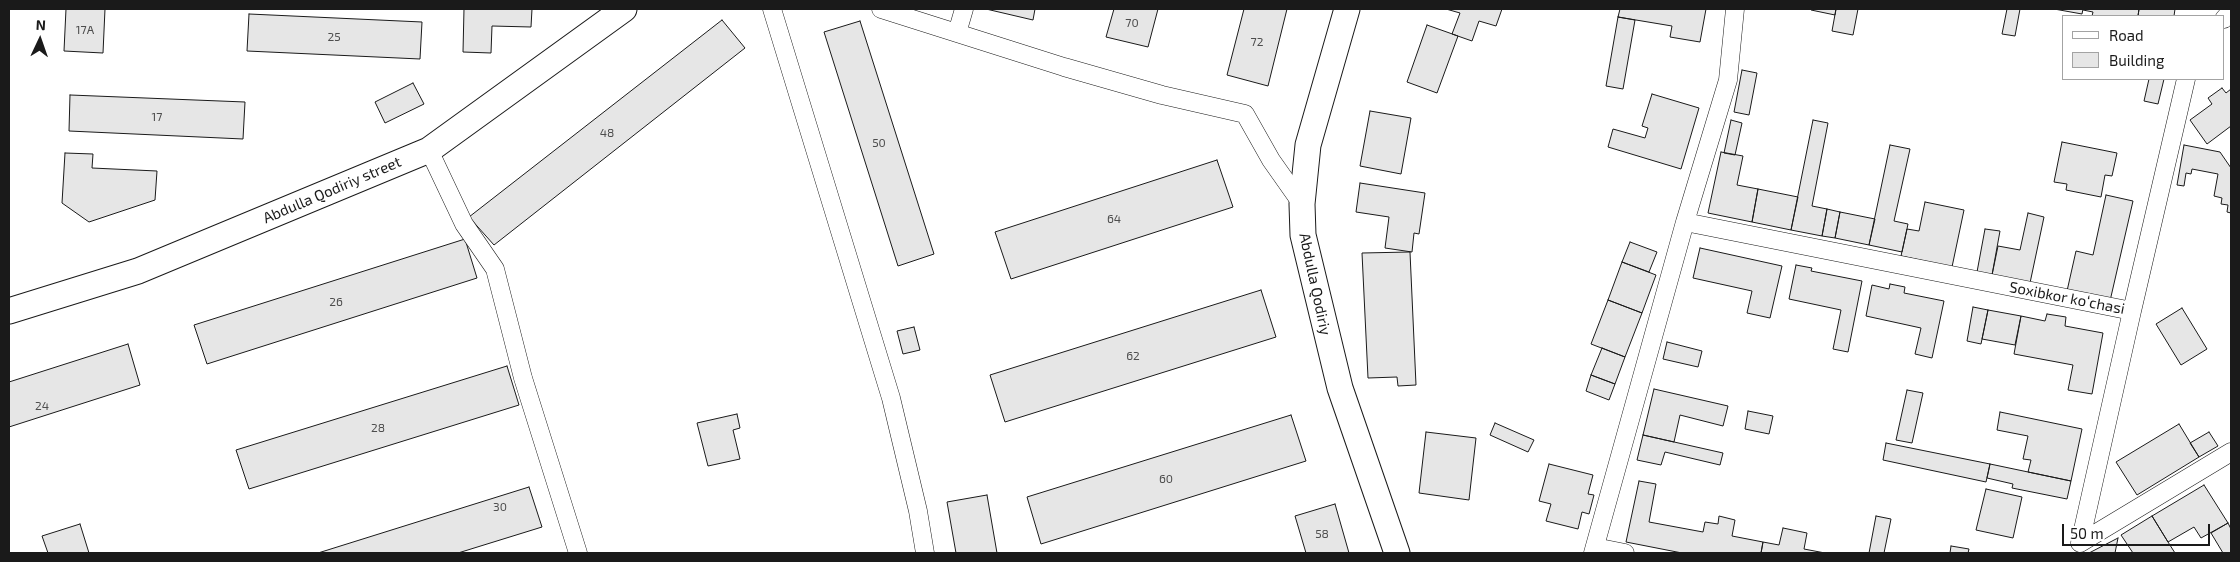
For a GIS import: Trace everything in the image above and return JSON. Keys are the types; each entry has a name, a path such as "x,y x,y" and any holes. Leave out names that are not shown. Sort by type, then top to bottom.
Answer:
{"street":[{"name":"Abdulla Qodiriy street","path":"9,311 138,271 429,150 624,9"},
{"path":"772,9 891,398 918,511 925,553"},
{"path":"881,9 1064,67 1162,95 1245,114 1271,160 1302,204"},
{"path":"958,33 964,9"},
{"name":"Abdulla Qodiriy","path":"1346,9 1308,145 1302,204 1303,235 1340,388 1397,553"},
{"path":"1625,553 1594,550 1685,222 1728,80 1735,9"},
{"path":"2132,311 2186,80"},
{"path":"429,150 464,224 496,269 523,378 578,553"},
{"name":"Soxibkor koʻchasi","path":"1685,222 2132,311 2079,548"},
{"name":"Soxibkor koʻchasi","path":"2079,548 2231,452"}],"building":[{"path":"66,9 105,9 103,53 64,51"},
{"path":"464,9 532,9 531,27 492,26 491,53 463,52"},
{"path":"986,9 1035,9 1033,20"},
{"path":"1114,9 1158,9 1148,47 1106,37"},
{"path":"1244,9 1287,9 1268,86 1227,75"},
{"path":"1446,9 1502,9 1496,26 1479,21 1472,41 1452,34 1460,13"},
{"path":"1620,9 1706,9 1700,42 1670,37 1672,26 1618,17"},
{"path":"1811,9 1836,9 1835,15"},
{"path":"1836,9 1858,9 1853,35 1832,31"},
{"path":"2007,9 2020,9 2015,36 2002,34"},
{"path":"2054,9 2083,9 2082,14"},
{"path":"2139,9 2138,15 2092,15 2093,12 2083,10"},
{"path":"2139,9 2175,9 2174,15 2138,15"},
{"path":"249,14 422,22 420,59 247,51"},
{"path":"1618,17 1635,20 1623,89 1606,86"},
{"path":"722,20 745,48 494,245 469,217"},
{"path":"860,21 934,254 898,266 824,32"},
{"path":"1427,25 1458,36 1437,93 1407,82"},
{"path":"1742,70 1757,73 1749,115 1734,112"},
{"path":"2149,80 2164,80 2158,104 2144,101"},
{"path":"413,83 424,104 385,123 375,102"},
{"path":"2222,88 2226,93 2231,89 2231,126 2207,144 2190,120 2212,104 2208,98"},
{"path":"1652,94 1699,108 1681,169 1608,147 1613,129 1645,138 1648,128 1642,126"},
{"path":"70,95 245,102 243,139 69,131"},
{"path":"1370,111 1411,118 1401,174 1360,166"},
{"path":"1731,120 1742,123 1735,155 1724,153"},
{"path":"1813,120 1828,123 1812,206 1827,209 1822,236 1791,230"},
{"path":"2062,142 2117,153 2112,176 2105,175 2101,197 2066,190 2067,184 2054,182"},
{"path":"1890,145 1910,149 1894,221 1908,224 1902,252 1869,245"},
{"path":"2184,145 2220,152 2231,168 2231,213 2227,212 2228,205 2221,204 2222,198 2214,196 2218,174 2192,169 2191,174 2186,173 2184,186 2177,185"},
{"path":"1721,152 1743,156 1737,185 1758,189 1752,222 1708,213"},
{"path":"65,153 93,154 92,168 157,171 155,200 89,222 62,203"},
{"path":"1217,160 1233,207 1011,279 995,232"},
{"path":"1360,183 1425,193 1419,234 1414,233 1412,252 1385,248 1389,217 1356,212"},
{"path":"1758,189 1798,197 1791,230 1752,222"},
{"path":"2106,195 2133,201 2110,301 2067,291 2076,251 2093,255"},
{"path":"1925,202 1964,210 1952,267 1901,256 1907,229 1919,231"},
{"path":"1827,209 1840,212 1835,238 1822,236"},
{"path":"1840,212 1875,219 1869,245 1835,238"},
{"path":"2028,213 2044,217 2030,283 1992,275 1998,246 2020,250"},
{"path":"1985,229 2000,231 1992,275 1977,272"},
{"path":"465,239 477,278 207,364 194,325"},
{"path":"1630,242 1657,252 1649,272 1622,262"},
{"path":"1700,248 1782,266 1770,318 1747,313 1752,291 1693,278"},
{"path":"1410,252 1416,385 1398,386 1397,377 1368,378 1362,253"},
{"path":"1622,262 1656,275 1642,313 1608,300"},
{"path":"1796,265 1812,268 1811,271 1862,281 1848,352 1833,349 1841,310 1789,299"},
{"path":"1890,284 1905,287 1904,293 1944,301 1932,358 1915,354 1921,328 1866,316 1872,285 1889,289"},
{"path":"1261,290 1276,337 1005,422 990,375"},
{"path":"1608,300 1642,313 1625,357 1591,344"},
{"path":"1973,307 1988,310 1981,344 1967,341"},
{"path":"2182,308 2207,349 2181,365 2156,324"},
{"path":"1988,310 2021,316 2015,345 1982,339"},
{"path":"2047,314 2066,317 2065,326 2103,333 2092,394 2068,390 2073,365 2014,354 2021,316 2045,321"},
{"path":"914,327 920,350 903,354 897,331"},
{"path":"1667,342 1702,351 1698,367 1663,359"},
{"path":"128,344 140,385 9,427 9,382"},
{"path":"1602,348 1625,357 1615,384 1591,375"},
{"path":"507,366 519,405 249,489 236,450"},
{"path":"1591,375 1615,384 1609,400 1586,391"},
{"path":"1654,389 1728,406 1723,426 1680,415 1674,442 1643,435"},
{"path":"1907,390 1923,393 1912,443 1896,440"},
{"path":"1748,411 1773,416 1769,434 1745,429"},
{"path":"2000,412 2082,429 2071,481 2028,472 2031,460 2023,459 2028,436 1997,430"},
{"path":"737,414 740,428 733,430 740,459 708,466 697,423"},
{"path":"1291,415 1306,461 1041,544 1027,497"},
{"path":"1495,423 1534,440 1528,452 1490,435"},
{"path":"2179,424 2199,457 2137,495 2116,462"},
{"path":"1426,432 1476,438 1469,500 1419,493"},
{"path":"2209,432 2218,446 2199,457 2190,443"},
{"path":"1643,435 1723,453 1720,465 1665,452 1661,465 1637,460"},
{"path":"1886,443 1990,464 1986,482 1883,460"},
{"path":"1549,464 1593,475 1588,494 1594,495 1589,514 1582,512 1578,529 1546,521 1551,504 1539,501"},
{"path":"1990,464 2071,481 2067,499 2012,488 2013,484 1987,478"},
{"path":"1639,481 1656,484 1649,522 1703,532 1705,522 1718,524 1719,516 1735,520 1732,536 1763,542 1761,553 1682,553 1626,542"},
{"path":"2204,485 2228,523 2201,538 2194,527 2168,542 2152,516"},
{"path":"529,487 542,527 458,553 318,553"},
{"path":"1986,489 2022,497 2013,538 1976,530"},
{"path":"987,495 997,553 956,553 947,502"},
{"path":"1335,504 1349,553 1306,553 1295,516"},
{"path":"1876,516 1891,519 1884,553 1869,553"},
{"path":"2152,516 2175,553 2133,553 2121,535"},
{"path":"2228,523 2231,529 2231,553 2223,553 2211,533"},
{"path":"80,524 89,553 48,553 42,536"},
{"path":"1783,528 1807,533 1804,549 1825,553 1761,553 1763,542 1779,545"},
{"path":"2118,538 2115,553 2089,553"},
{"path":"1951,546 1969,549 1968,553 1950,553"}]}
